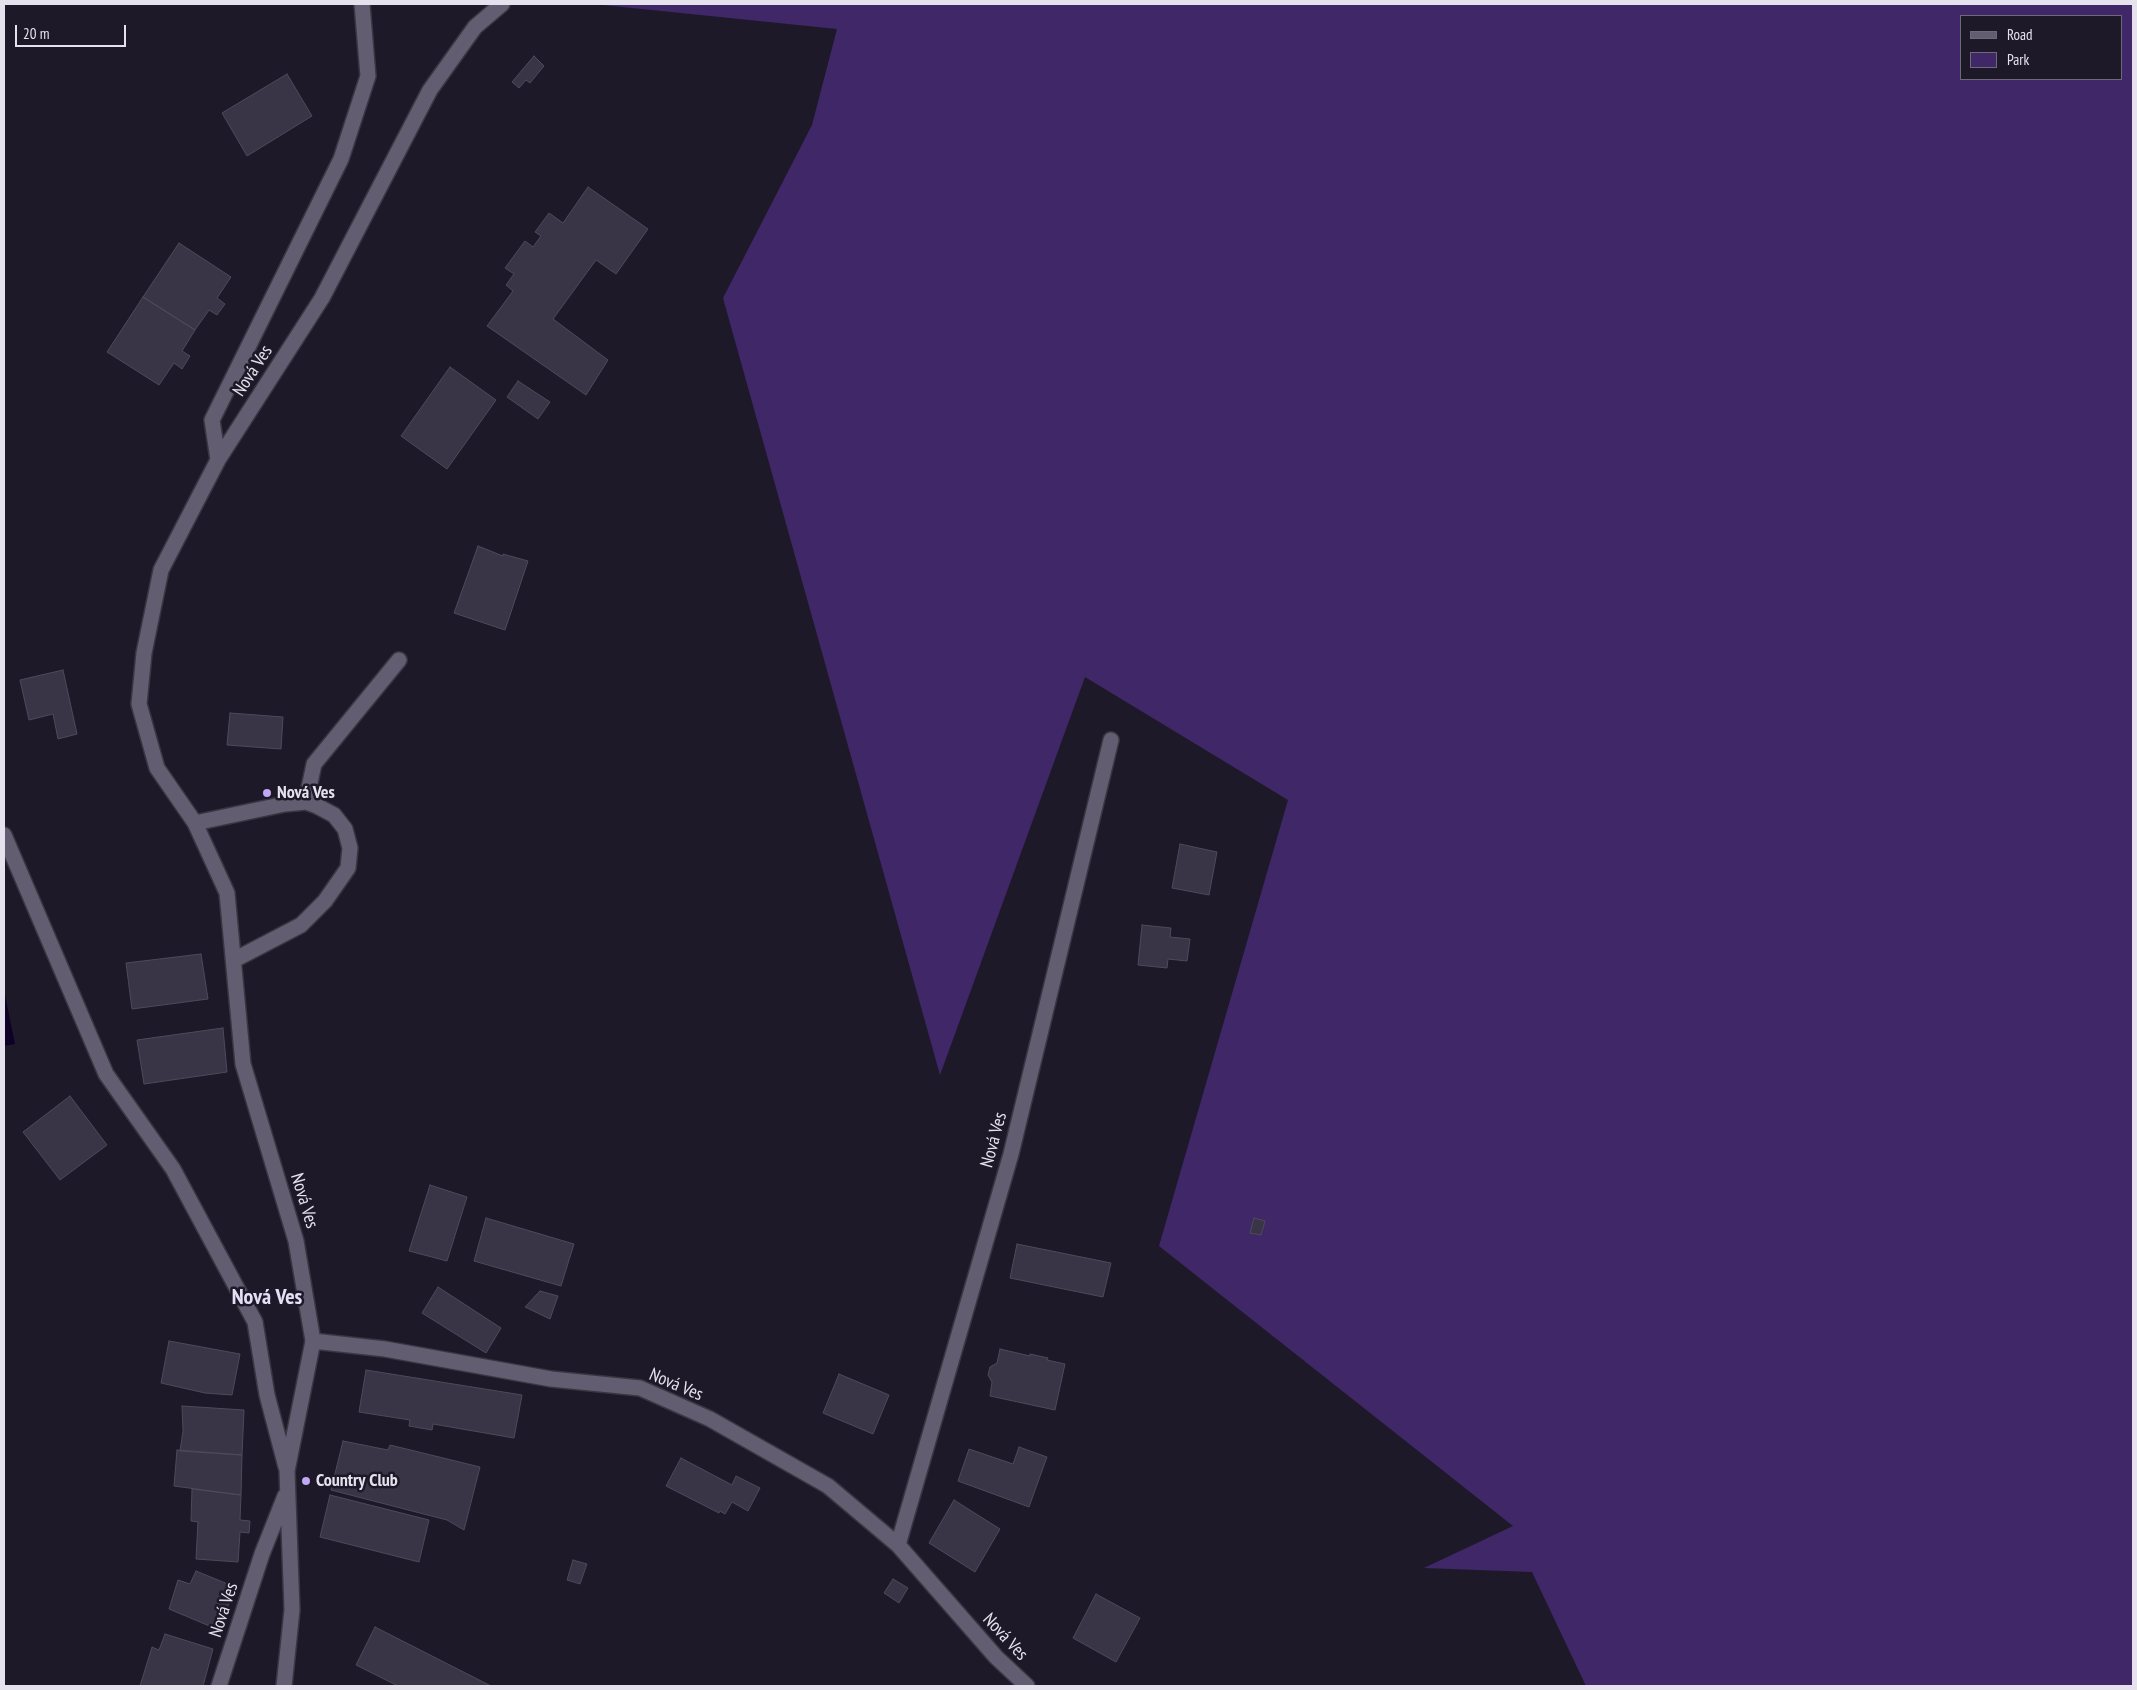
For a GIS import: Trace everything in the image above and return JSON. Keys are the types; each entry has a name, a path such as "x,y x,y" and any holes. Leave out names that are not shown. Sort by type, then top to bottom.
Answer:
{"street":[{"path":"218,460 212,420 341,160 368,76 362,4"},
{"name":"Nová Ves","path":"287,1471 313,1341 296,1241 243,1064 227,893 195,823 158,768 139,704 144,653 162,570 218,460 322,298 430,90 475,27 502,4"},
{"path":"306,802 314,764 399,660"},
{"name":"Nová Ves","path":"898,1545 1011,1154 1111,740"},
{"path":"195,823 285,804 306,802 334,815 345,829 350,848 348,868 325,901 301,925 234,960"},
{"name":"Nová Ves","path":"4,835 106,1074 174,1169 255,1322 267,1396 287,1471 292,1610 284,1686"},
{"name":"Nová Ves","path":"313,1341 386,1349 551,1379 640,1388 710,1419 828,1486 898,1545 996,1657 1027,1686"},
{"name":"Nová Ves","path":"219,1686 262,1554 288,1490"}],"green space":[{"path":"593,4 2133,4 2133,1686 1586,1686 1532,1572 1424,1568 1513,1526 1159,1246 1288,800 1085,677 940,1075 723,298 812,125 837,29"}],"shaded area":[{"path":"4,990 15,1044 4,1046"}],"building":[{"path":"534,56 544,66 530,83 526,80 519,88 512,82"},
{"path":"287,74 312,116 247,156 222,113"},
{"path":"588,187 648,229 616,274 596,260 553,319 608,360 586,395 487,326 513,291 506,285 514,274 505,268 525,241 533,247 541,236 535,232 549,213 563,223"},
{"path":"179,243 231,277 217,298 225,304 217,315 209,310 195,330 143,297"},
{"path":"143,297 195,330 182,351 190,356 182,369 174,363 159,385 107,352"},
{"path":"450,367 496,400 447,469 401,436"},
{"path":"518,381 550,402 538,419 507,397"},
{"path":"478,546 503,556 503,554 528,561 505,630 454,613"},
{"path":"63,670 77,734 58,739 53,714 29,720 20,680"},
{"path":"230,713 283,717 281,749 227,745"},
{"path":"1180,844 1217,852 1209,895 1172,888"},
{"path":"1142,925 1171,928 1170,937 1190,939 1187,961 1168,959 1167,968 1138,965"},
{"path":"201,954 208,999 132,1009 126,963"},
{"path":"223,1028 227,1072 144,1084 137,1040"},
{"path":"70,1096 107,1145 60,1180 23,1132"},
{"path":"430,1185 467,1197 447,1261 409,1251"},
{"path":"486,1218 574,1244 561,1286 474,1261"},
{"path":"1254,1218 1265,1221 1261,1235 1250,1233"},
{"path":"1017,1244 1111,1263 1103,1297 1010,1278"},
{"path":"438,1287 501,1328 486,1353 422,1313"},
{"path":"540,1291 558,1296 550,1319 525,1307"},
{"path":"169,1341 240,1354 232,1395 205,1393 161,1383"},
{"path":"1000,1349 1048,1358 1047,1360 1065,1364 1055,1410 990,1396 992,1382 988,1375 990,1367 997,1363"},
{"path":"366,1370 522,1395 514,1438 433,1424 432,1430 409,1426 410,1420 359,1412"},
{"path":"839,1374 889,1395 873,1434 823,1413"},
{"path":"182,1406 244,1410 242,1455 180,1451 183,1431"},
{"path":"343,1441 388,1450 390,1445 480,1467 464,1530 447,1520 331,1490"},
{"path":"1019,1447 1047,1457 1029,1507 958,1481 969,1449 1013,1464"},
{"path":"177,1450 242,1455 241,1495 174,1486"},
{"path":"681,1458 732,1485 736,1476 760,1488 748,1511 732,1502 725,1514 720,1511 719,1513 666,1486"},
{"path":"192,1489 241,1495 240,1520 250,1521 249,1533 240,1532 238,1562 196,1559 198,1522 191,1521"},
{"path":"330,1495 429,1520 419,1562 320,1537"},
{"path":"954,1500 1000,1529 975,1572 929,1543"},
{"path":"573,1560 587,1564 580,1584 567,1580"},
{"path":"196,1571 235,1587 219,1630 169,1609 178,1580 190,1584"},
{"path":"893,1579 908,1588 899,1603 884,1593"},
{"path":"1096,1594 1140,1618 1116,1662 1073,1638"},
{"path":"375,1627 491,1686 398,1686 356,1665"},
{"path":"165,1634 213,1649 203,1686 140,1686 152,1647 159,1650"}],"place":[{"name":"Nová Ves","path":"267,793"},
{"name":"Country Club","path":"306,1481"}],"district":[{"name":"Nová Ves","path":"267,1298"}]}
